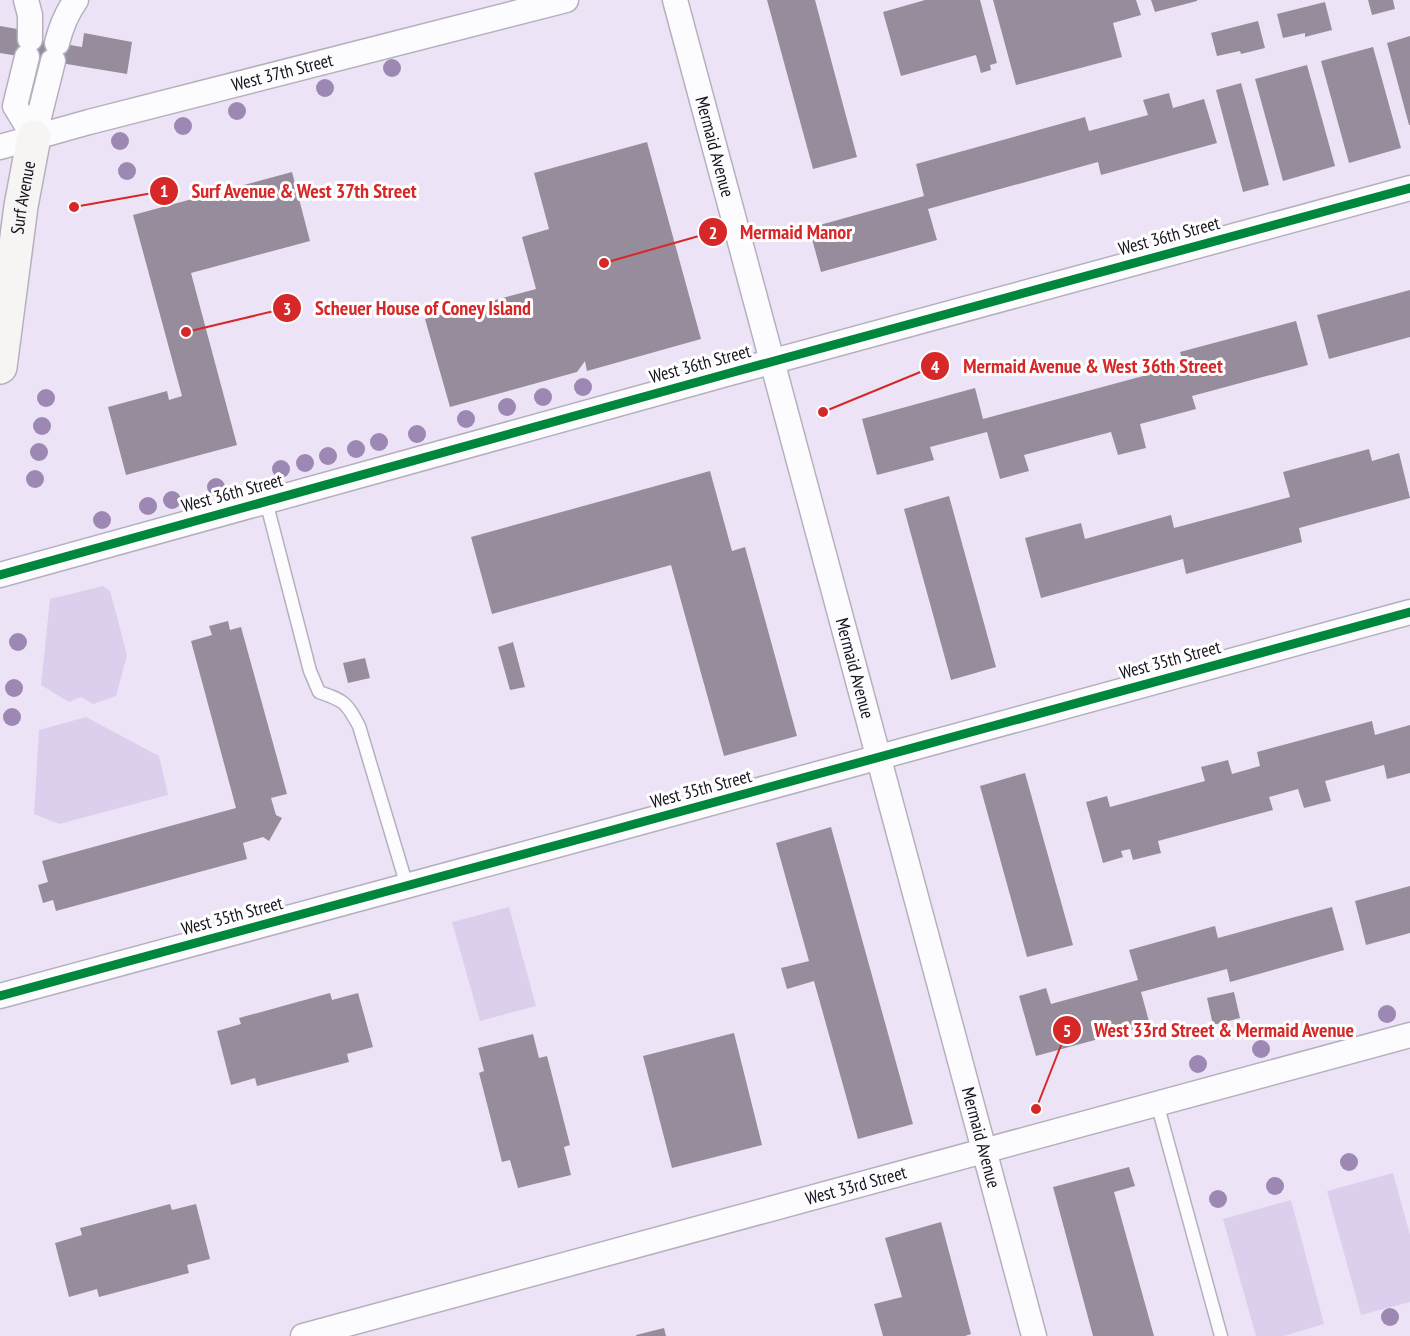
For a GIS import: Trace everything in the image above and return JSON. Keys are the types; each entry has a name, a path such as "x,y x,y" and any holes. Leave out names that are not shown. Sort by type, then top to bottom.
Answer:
{"main road":[{"name":"Surf Avenue","path":"0,367 21,206 34,137"}],"street":[{"name":"Surf Avenue","path":"26,0 30,15 28,48 15,106 34,137"},
{"name":"Surf Avenue","path":"34,137 61,26 76,0"},
{"name":"West 37th Street","path":"0,147 566,0"},
{"name":"Mermaid Avenue","path":"675,0 1034,1336"},
{"name":"West 36th Street","path":"0,575 1410,188"},
{"name":"West 35th Street","path":"0,996 1410,612"},
{"name":"West 33rd Street","path":"303,1336 1410,1035"}],"lane":[{"path":"266,501 310,671 319,692 340,699 349,708 360,726 407,886"},
{"path":"1157,1103 1221,1336"}],"shaded area":[{"path":"103,586 110,591 127,655 116,696 93,704 81,697 69,702 41,685 50,599"},
{"path":"86,717 159,756 168,795 59,824 34,814 39,730"},
{"path":"509,907 536,1006 480,1021 452,922"},
{"path":"1393,1173 1410,1235 1410,1302 1361,1315 1327,1191"},
{"path":"1291,1200 1324,1324 1284,1336 1256,1336 1223,1219"}],"building":[{"path":"767,0 815,0 857,157 813,169"},
{"path":"925,0 980,0 997,63 990,65 991,70 981,73 976,55 901,76 883,12"},
{"path":"993,0 1136,0 1141,15 1113,23 1122,57 1016,85"},
{"path":"1151,0 1197,0 1197,1 1155,12"},
{"path":"1368,0 1393,0 1395,9 1372,15"},
{"path":"1325,2 1332,30 1305,37 1305,33 1283,38 1277,14"},
{"path":"1258,21 1265,48 1241,54 1240,51 1217,56 1211,33"},
{"path":"0,26 23,30 22,37 82,47 84,33 132,42 127,74 0,53"},
{"path":"1410,36 1410,125 1409,125 1387,43"},
{"path":"1373,47 1401,148 1349,163 1321,61"},
{"path":"1307,65 1335,166 1283,181 1255,79"},
{"path":"1241,83 1269,185 1243,192 1216,90"},
{"path":"1169,93 1173,108 1204,99 1217,143 1101,175 1098,162 928,209 937,240 821,272 809,228 924,196 916,164 1085,117 1089,131 1148,115 1143,100"},
{"path":"647,142 701,339 587,371 585,361 577,372 450,407 425,319 536,289 522,237 549,229 534,173"},
{"path":"292,172 310,241 191,273 237,445 126,475 108,407 167,391 169,400 182,396 133,215"},
{"path":"1410,290 1410,337 1329,359 1317,315"},
{"path":"1296,321 1308,365 1192,396 1196,409 1140,424 1146,448 1118,455 1111,432 1024,455 1029,471 1000,479 987,432 930,447 934,460 877,475 862,419 975,388 983,419 1184,365 1180,352"},
{"path":"1369,449 1372,461 1399,453 1410,498 1299,528 1302,542 1186,574 1183,559 1041,598 1025,538 1081,523 1085,539 1171,515 1174,528 1290,497 1283,472"},
{"path":"710,471 732,551 745,547 797,736 724,756 671,565 492,614 471,537"},
{"path":"949,496 996,667 951,680 904,509"},
{"path":"228,621 230,630 241,627 287,794 271,798 276,815 282,818 269,841 263,837 243,843 247,859 56,911 53,900 43,903 38,885 48,882 42,861 236,808 191,641 212,635 209,626"},
{"path":"513,642 525,687 510,690 498,647"},
{"path":"365,658 370,678 348,683 343,663"},
{"path":"1372,721 1375,735 1410,725 1410,773 1387,779 1384,765 1325,781 1331,801 1304,808 1298,789 1269,797 1273,810 1158,841 1161,853 1133,860 1130,849 1121,851 1123,857 1103,863 1086,802 1107,796 1110,807 1205,781 1201,767 1228,760 1232,774 1260,766 1257,752"},
{"path":"1025,773 1073,945 1027,957 980,786"},
{"path":"831,827 913,1124 858,1139 814,981 787,989 781,968 809,961 776,843"},
{"path":"1410,886 1410,933 1366,945 1355,901"},
{"path":"1332,907 1344,950 1230,982 1227,969 1141,992 1150,1025 1036,1056 1019,996 1046,988 1051,1004 1138,980 1129,950 1215,926 1218,938"},
{"path":"1234,992 1240,1018 1213,1025 1207,998"},
{"path":"330,993 332,1000 358,993 373,1047 347,1054 349,1062 257,1086 255,1078 231,1085 217,1031 241,1024 239,1018"},
{"path":"734,1033 762,1145 672,1168 643,1056"},
{"path":"533,1034 539,1058 547,1056 570,1145 564,1147 571,1175 518,1188 510,1160 502,1162 479,1073 484,1071 478,1048"},
{"path":"1129,1167 1135,1186 1114,1192 1154,1336 1093,1336 1053,1187"},
{"path":"170,1204 172,1210 196,1204 210,1259 187,1265 189,1273 99,1297 97,1289 69,1297 55,1243 82,1235 80,1228"},
{"path":"941,1222 971,1334 965,1336 883,1336 874,1304 902,1297 885,1238"},
{"path":"664,1328 666,1336 636,1336 636,1335"}],"cycle path":[{"path":"0,575 1410,188"},
{"path":"0,996 1410,612"}],"place":[{"name":"Surf Avenue & West 37th Street","path":"74,207"},
{"name":"Mermaid Manor","path":"604,263"},
{"name":"Scheuer House of Coney Island","path":"186,332"},
{"name":"Mermaid Avenue & West 36th Street","path":"823,412"},
{"name":"West 33rd Street & Mermaid Avenue","path":"1036,1109"}]}
